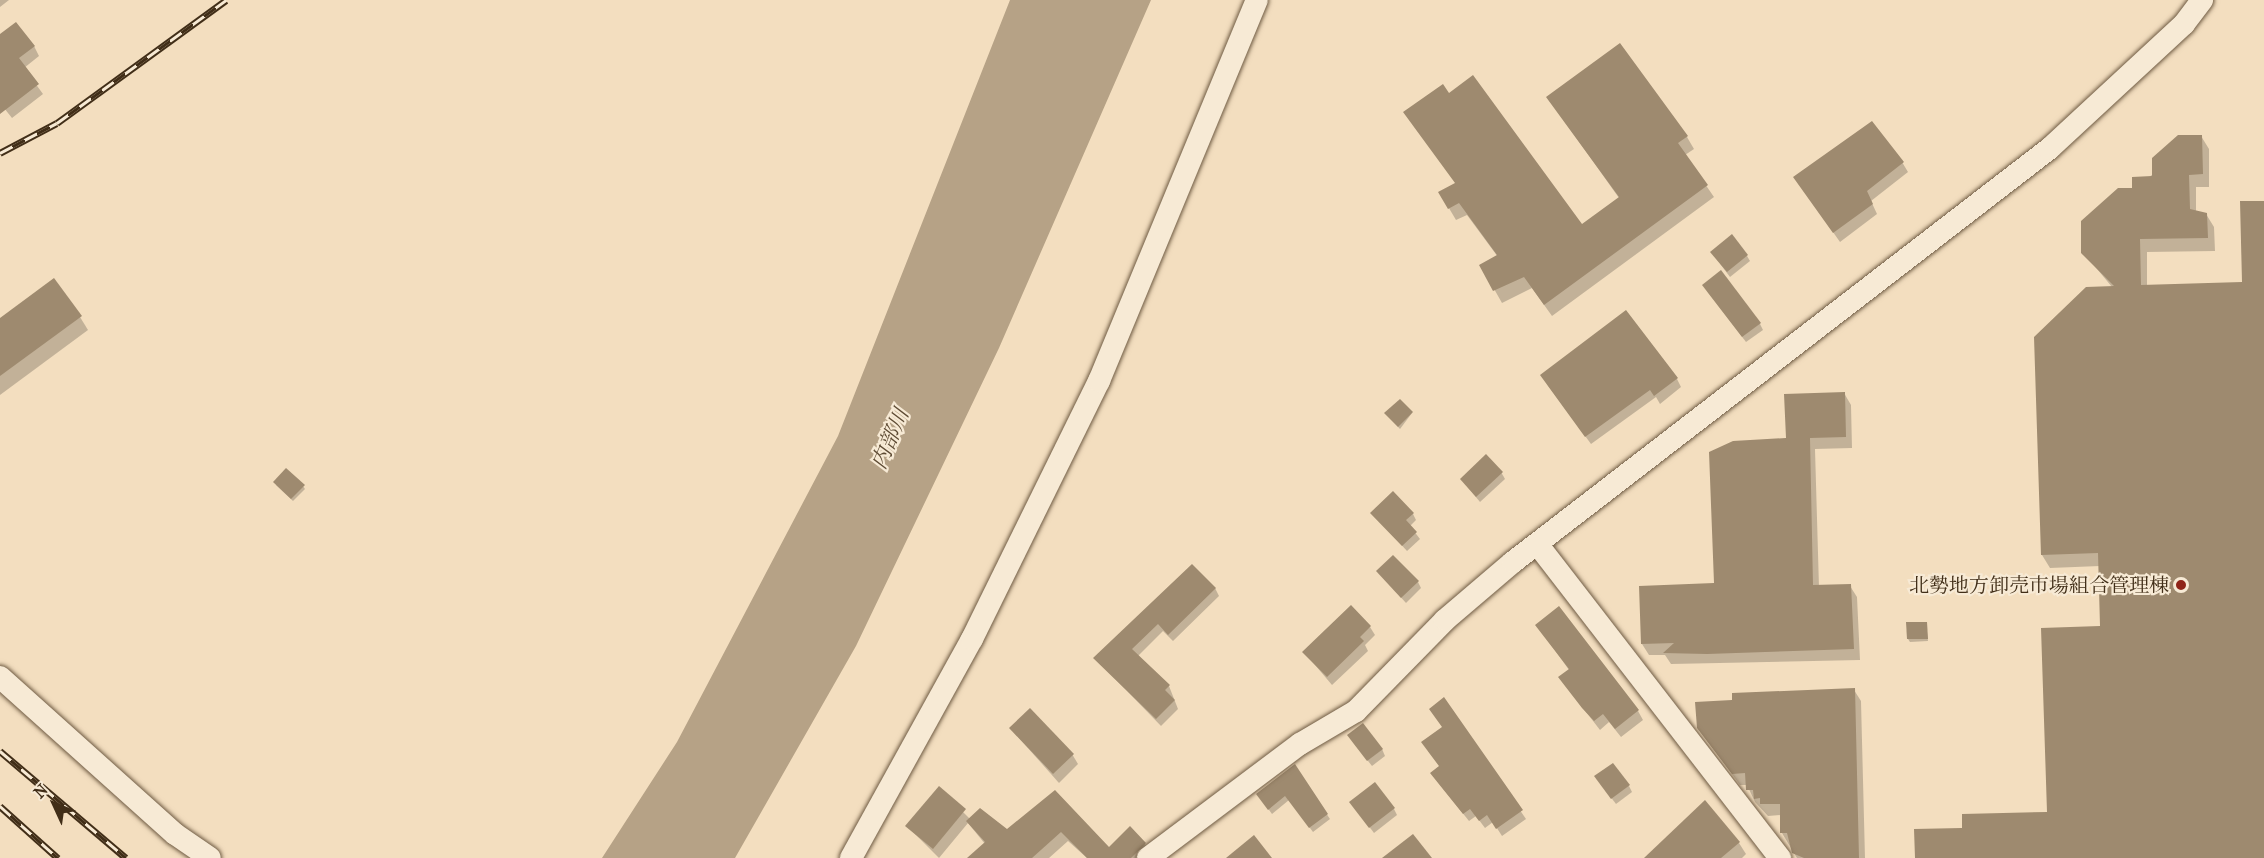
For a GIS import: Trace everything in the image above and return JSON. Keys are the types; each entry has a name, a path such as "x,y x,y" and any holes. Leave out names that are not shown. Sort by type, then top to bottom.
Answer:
{"street":[{"path":"851,858 972,639 1099,381 1257,0"},
{"path":"1148,858 1300,744 1356,711 1445,620 1538,545 2049,149 2184,24 2202,0"},
{"path":"1538,545 1780,858"},
{"path":"0,677 175,834 210,858"}],"water":[{"name":"内部川","path":"1010,0 1151,0 999,348 856,646 735,858 602,858 677,742 838,436"}],"building":[{"path":"16,22 35,46 19,58 39,84 0,114 0,34"},
{"path":"1620,43 1688,136 1678,143 1708,185 1544,305 1524,277 1493,291 1479,265 1497,255 1459,203 1448,209 1438,192 1455,183 1403,112 1443,84 1449,93 1473,75 1582,224 1619,197 1546,97"},
{"path":"1872,121 1904,162 1867,191 1873,204 1833,233 1793,177"},
{"name":"北勢地方卸売市場組合管理棟","path":"2178,135 2202,135 2203,174 2189,175 2190,209 2207,213 2208,238 2140,239 2141,285 2242,282 2240,201 2264,201 2264,858 1915,858 1914,829 1962,828 1962,814 2047,812 2041,628 2100,626 2098,553 2041,555 2034,337 2086,287 2114,286 2081,253 2081,221 2118,188 2132,188 2132,177 2152,176 2152,158"},
{"path":"1732,234 1748,255 1727,272 1710,252"},
{"path":"1721,270 1761,323 1742,337 1702,285"},
{"path":"54,278 82,316 0,376 0,318"},
{"path":"1626,310 1678,378 1654,396 1650,390 1585,437 1540,375"},
{"path":"1845,392 1846,437 1810,438 1813,585 1851,584 1854,649 1707,654 1663,653 1674,643 1641,644 1639,586 1714,583 1709,452 1733,441 1786,438 1784,394"},
{"path":"1400,399 1413,412 1398,427 1384,413"},
{"path":"1486,454 1503,472 1476,497 1460,479"},
{"path":"286,468 305,485 291,499 273,482"},
{"path":"1393,491 1414,513 1406,520 1417,532 1402,546 1370,513"},
{"path":"1393,555 1419,581 1401,598 1376,571"},
{"path":"1192,564 1216,588 1168,635 1158,624 1132,649 1170,685 1165,690 1175,700 1156,719 1093,658"},
{"path":"1351,605 1371,626 1360,637 1364,641 1327,677 1302,652"},
{"path":"1559,606 1639,710 1615,729 1603,714 1594,721 1558,677 1569,669 1535,625"},
{"path":"1906,622 1927,622 1928,639 1907,639"},
{"path":"1855,688 1859,858 1804,858 1792,853 1787,833 1780,833 1780,804 1760,804 1760,798 1754,799 1753,790 1746,790 1745,773 1732,774 1697,728 1695,702 1732,700 1732,693"},
{"path":"1444,697 1523,810 1496,829 1487,815 1479,821 1470,809 1463,814 1430,773 1439,766 1421,742 1442,727 1429,709"},
{"path":"1030,708 1074,754 1053,774 1009,728"},
{"path":"1363,723 1383,749 1367,761 1347,735"},
{"path":"1613,763 1630,785 1611,799 1594,776"},
{"path":"1295,764 1328,814 1309,828 1285,796 1268,810 1256,794"},
{"path":"1375,782 1395,808 1369,828 1349,802"},
{"path":"939,786 966,809 933,849 905,826"},
{"path":"1055,790 1109,847 1130,826 1146,843 1131,858 1087,858 1061,832 1032,858 967,858 985,842 966,821 980,808 1007,829"},
{"path":"1705,800 1740,842 1721,858 1644,858"},
{"path":"1413,834 1432,858 1382,858"},
{"path":"1254,835 1272,858 1226,858"}],"railway":[{"path":"0,153 57,123 226,0"},
{"path":"0,751 126,858"},
{"path":"0,806 58,858"}],"place":[{"name":"北勢地方卸売市場組合管理棟","path":"2181,585"}]}
